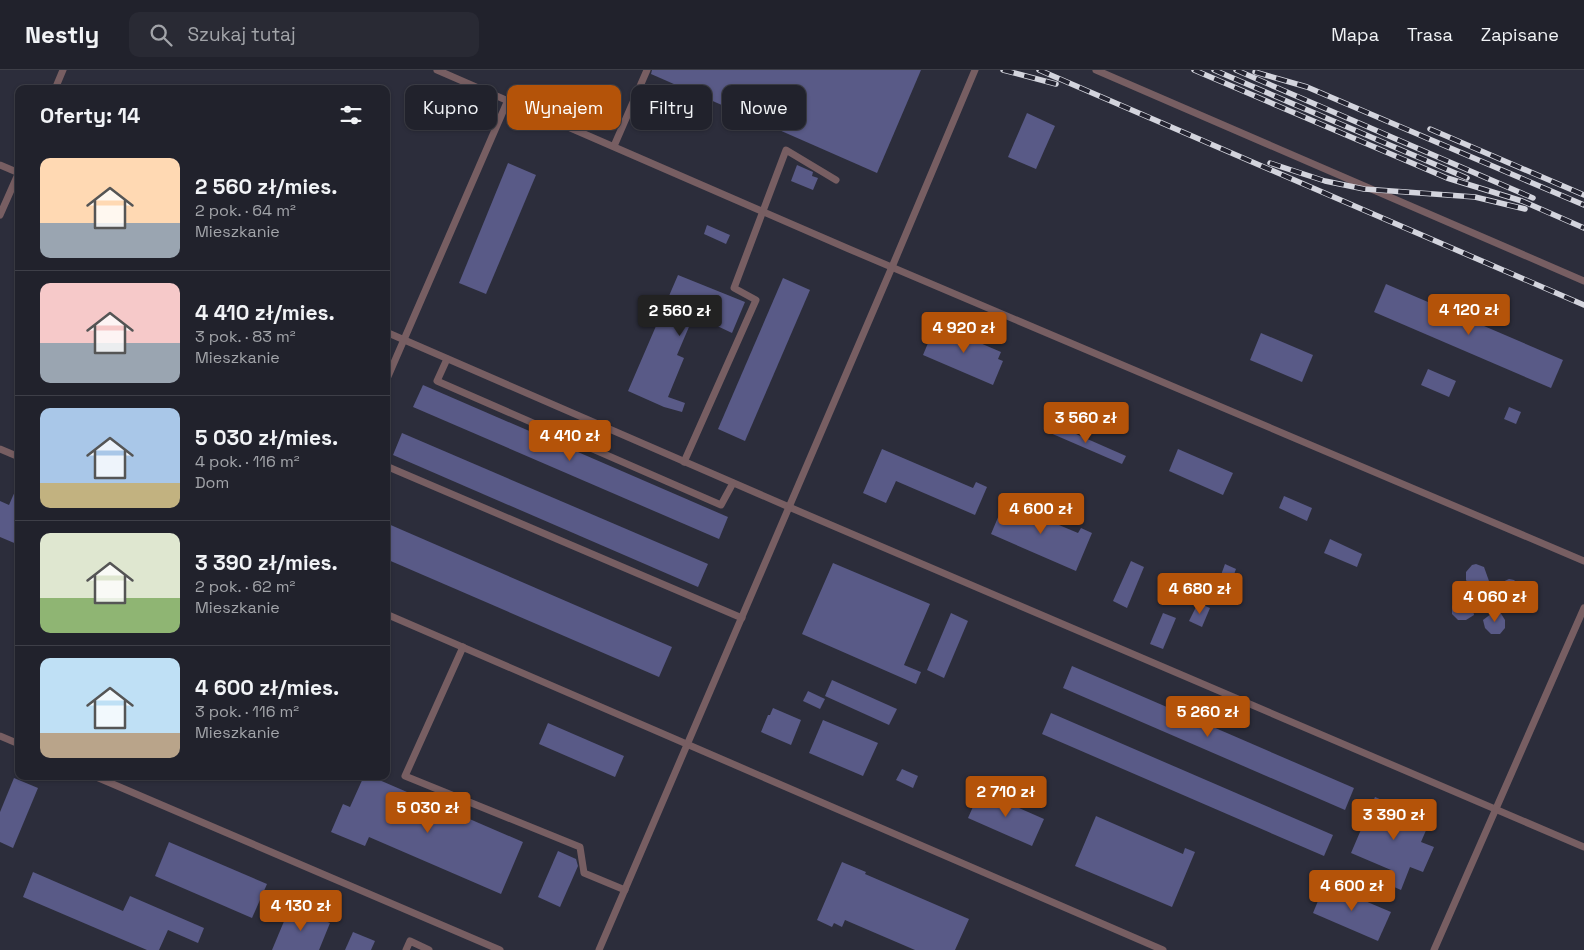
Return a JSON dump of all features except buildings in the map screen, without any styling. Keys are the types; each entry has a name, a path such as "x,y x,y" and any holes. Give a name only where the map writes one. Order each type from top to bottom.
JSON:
{"lane":[{"path":"56,85 63,70"},
{"path":"437,70 507,100"},
{"path":"614,146 647,70"},
{"path":"600,950 975,70"},
{"path":"1096,70 1584,281"},
{"path":"390,365 404,340 507,102"},
{"path":"577,130 892,267 1584,561"},
{"path":"684,462 756,300 734,288 786,150 836,180"},
{"path":"0,165 15,171"},
{"path":"0,215 15,182"},
{"path":"390,334 684,462 1584,846"},
{"path":"447,359 437,381 721,505 733,483"},
{"path":"0,449 15,455"},
{"path":"390,468 742,618"},
{"path":"1434,950 1584,608"},
{"path":"390,616 1164,950"},
{"path":"463,647 405,776 580,847 584,873 625,890"},
{"path":"0,736 15,742"},
{"path":"108,780 500,950"},
{"path":"406,950 410,941 429,950"}],"railway":[{"path":"1003,70 1056,84"},
{"path":"1039,70 1584,305"},
{"path":"1194,70 1447,178 1522,201 1584,228"},
{"path":"1214,70 1467,178"},
{"path":"1236,70 1533,198"},
{"path":"1255,72 1307,87 1584,205"},
{"path":"1430,129 1584,195"},
{"path":"1270,163 1325,181 1364,189 1475,197 1525,209"}]}
